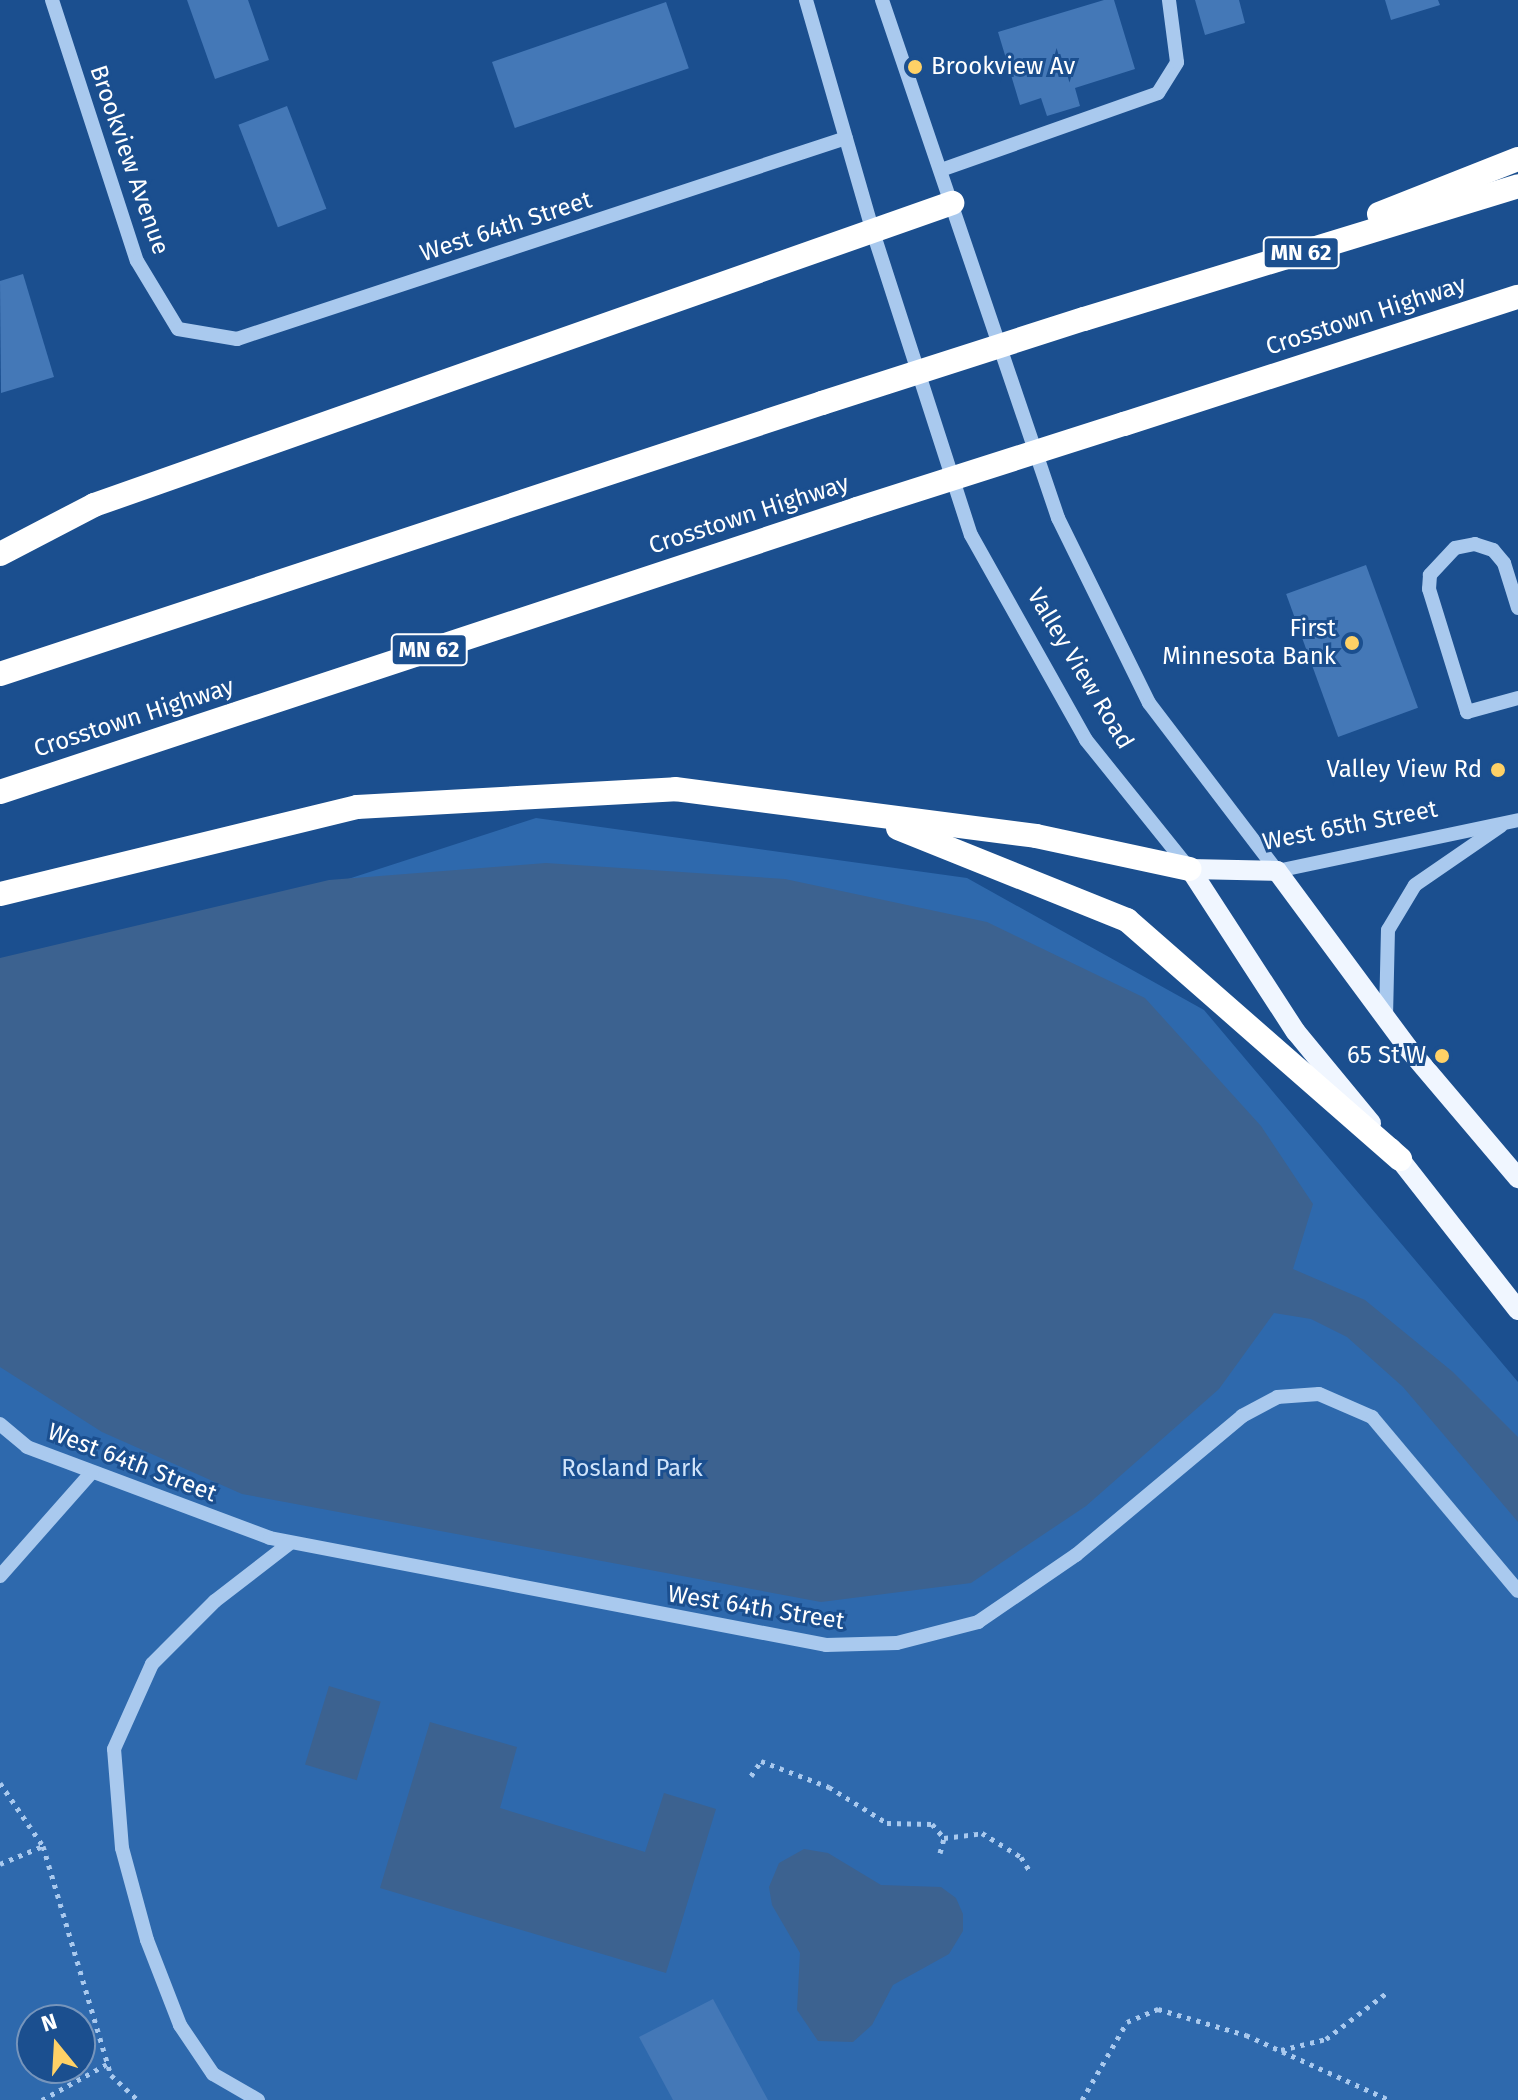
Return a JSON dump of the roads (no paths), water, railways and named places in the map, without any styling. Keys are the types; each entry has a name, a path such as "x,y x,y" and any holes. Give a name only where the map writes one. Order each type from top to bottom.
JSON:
{"highway":[{"path":"1209,281 1518,159"},
{"name":"MN 62","path":"0,674 822,403 1518,186"},
{"path":"0,554 94,505 365,406 952,203"},
{"name":"Crosstown Highway","path":"0,792 857,509 1518,297"},
{"path":"0,894 357,807 675,789 1036,836 1190,869"},
{"path":"858,813 1127,920 1400,1159"}],"main road":[{"name":"West 65th Street","path":"1190,869 1277,871"},
{"name":"Valley View Road","path":"1190,869 1296,1032 1518,1310"},
{"name":"Valley View Road","path":"1277,871 1386,1017 1518,1178"}],"street":[{"name":"Brookview Avenue","path":"52,0 137,261 178,329"},
{"name":"Valley View Road","path":"806,0 873,232 971,535 1086,740 1190,869"},
{"name":"Valley View Road","path":"882,0 1058,518 1149,703 1277,871"},
{"path":"941,170 1158,93 1177,62 1169,0"},
{"name":"West 64th Street","path":"178,329 237,339 846,138"},
{"path":"1518,608 1504,563 1493,550 1475,544 1455,548 1430,575 1429,589 1467,712 1518,698"},
{"path":"1386,1017 1388,930 1415,885 1512,821"},
{"name":"West 65th Street","path":"1277,871 1512,821"},
{"name":"West 64th Street","path":"0,1424 27,1447 290,1543 826,1645 897,1643 978,1622 1076,1555 1242,1416 1277,1397 1319,1394 1372,1417 1518,1591"},
{"path":"0,1576 92,1472"},
{"path":"258,2100 213,2074 180,2025 147,1940 122,1848 114,1749 152,1664 215,1601 290,1543"}],"place":[{"name":"Brookview Av","path":"915,67"},
{"name":"First Minnesota Bank","path":"1352,643"},
{"name":"Valley View Rd","path":"1498,770"},
{"name":"65 St W","path":"1442,1056"}],"park label":[{"name":"Rosland Park","path":"632,1469"}]}
